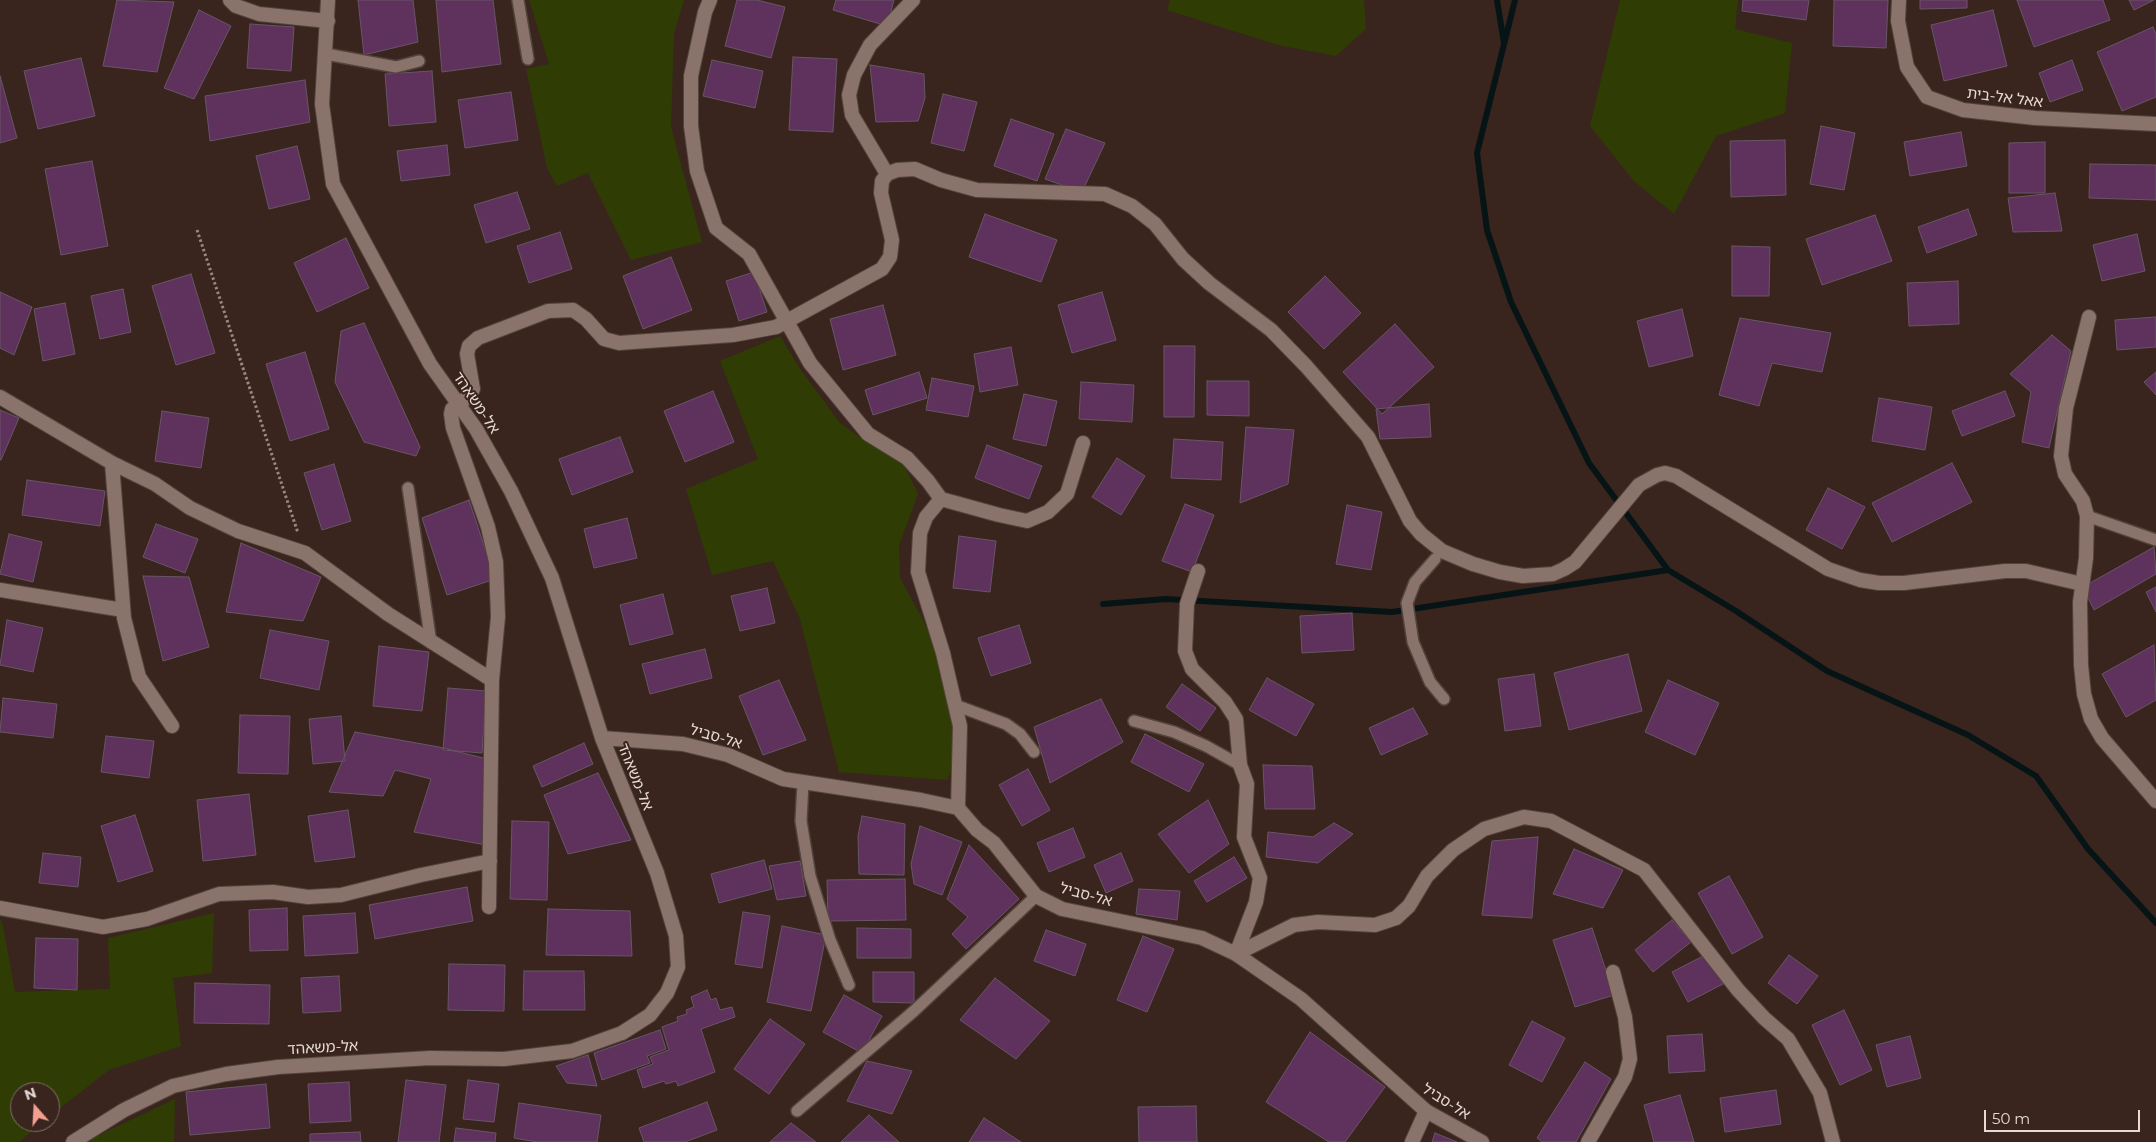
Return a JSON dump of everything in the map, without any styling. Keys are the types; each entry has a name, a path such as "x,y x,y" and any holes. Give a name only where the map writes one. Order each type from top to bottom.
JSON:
{"street":[{"path":"230,0 236,6 259,14 328,21"},
{"name":"אל-משאהד","path":"73,1142 124,1110 173,1086 278,1066 430,1058 504,1059 572,1051 622,1033 650,1015 667,992 678,966 676,936 657,873 602,738 552,578 510,491 476,429 430,364 333,184 322,104 328,0"},
{"path":"710,0 705,12 691,76 692,126 697,171 716,228 749,254 810,363 868,434 907,458 928,481 941,500 999,515 1028,520 1048,512 1067,494 1083,443"},
{"path":"887,174 852,115 849,95 854,75 870,44 913,0"},
{"name":"אאל אל-בית","path":"1899,0 1898,22 1907,67 1927,97 1963,110 2035,118 2156,124"},
{"path":"489,907 492,680 498,617 496,562 488,527 453,428 451,414 469,396 473,389 467,354 469,346 478,338 548,311 572,310 586,319 604,339 619,343 733,335 788,323 882,269 890,257 892,240 880,193 882,181 887,174 897,170 915,170 941,180 977,190 1105,194 1132,206 1155,224 1183,259 1209,283 1271,330 1306,366 1368,437 1410,521 1421,534 1442,551 1473,564 1523,576 1539,576 1559,572 1575,562 1639,486 1657,475 1665,473 1676,476 1828,569 1860,580 1879,583 1904,583 2005,571 2026,571 2082,584"},
{"path":"2090,317 2066,408 2061,456 2065,474 2083,501 2086,516 2080,602 2080,665 2084,694 2091,719 2102,738 2156,801"},
{"path":"0,397 112,463 154,484 190,508 238,531 305,553 380,609 492,680"},
{"path":"112,463 123,610 139,676 172,726"},
{"path":"941,500 926,517 920,533 918,572 943,653 960,726 958,808"},
{"path":"1198,571 1187,604 1185,651 1198,677 1233,711 1236,719 1240,765 1247,784 1244,837 1260,878 1256,902 1236,954"},
{"path":"0,590 123,610"},
{"name":"אל-סביל","path":"602,738 683,744 728,755 783,779 921,800 958,808 977,830 994,843 1036,896 1062,909 1202,938 1236,954 1302,999 1426,1111 1482,1142"},
{"path":"1236,954 1294,925 1318,922 1375,925 1396,918 1408,906 1427,876 1453,850 1484,829 1524,817 1551,821 1644,870 1738,990 1764,1018 1788,1039 1820,1093 1833,1142"},
{"path":"0,908 103,927 147,919 219,894 272,892 308,897 341,896 421,875 490,861"},
{"path":"1588,1142 1625,1076 1630,1059 1625,1017 1613,972"},
{"path":"1412,1142 1426,1111"}],"lane":[{"path":"518,0 528,58"},
{"path":"326,54 396,66 419,61"},
{"path":"408,488 431,643"},
{"path":"2086,516 2156,540"},
{"path":"1435,559 1415,582 1407,603 1413,642 1430,682 1444,698"},
{"path":"955,705 1006,724 1020,734 1034,752"},
{"path":"1134,721 1174,732 1206,746 1240,765"},
{"path":"803,783 801,820 810,876 830,940 849,985"},
{"path":"797,1111 914,1011 1036,896"}],"path":[{"path":"197,230 305,553"}],"green space":[{"path":"529,0 684,0 674,33 671,127 702,242 631,260 588,173 557,186 547,168 526,69 549,64"},
{"path":"1170,0 1364,0 1366,29 1336,56 1278,45 1167,10"},
{"path":"1620,0 1738,0 1735,29 1792,43 1785,113 1716,136 1674,214 1634,181 1590,126"},
{"path":"780,336 800,369 840,423 865,441 902,461 918,494 899,545 900,578 924,622 952,689 966,738 947,780 839,772 800,619 773,561 712,575 686,489 758,459 720,361"},
{"path":"214,913 212,973 173,978 181,1046 109,1070 60,1108 60,1082 10,1082 10,1132 31,1132 19,1142 0,1142 0,920 2,921 15,992 110,989 108,938"},
{"path":"175,1099 174,1142 89,1142 95,1137"}],"building":[{"path":"117,0 174,2 157,72 103,66"},
{"path":"358,0 413,0 418,42 364,55"},
{"path":"436,0 493,0 501,64 442,72"},
{"path":"737,0 757,0 785,7 771,58 725,46"},
{"path":"836,0 894,0 887,26 833,10"},
{"path":"1743,0 1809,0 1806,20 1742,11"},
{"path":"1834,0 1888,0 1886,48 1833,46"},
{"path":"1920,0 1967,0 1967,8 1920,9"},
{"path":"2017,0 2103,0 2110,20 2034,47"},
{"path":"2129,0 2154,0 2134,10"},
{"path":"199,10 231,26 194,99 164,88"},
{"path":"1993,10 2007,66 1944,81 1931,25"},
{"path":"250,24 294,27 291,71 247,68"},
{"path":"2153,27 2156,34 2156,97 2122,111 2097,52"},
{"path":"793,57 837,59 833,132 789,130"},
{"path":"81,58 95,116 38,129 24,71"},
{"path":"712,60 763,71 755,108 703,96"},
{"path":"2072,60 2083,90 2050,102 2039,73"},
{"path":"870,65 924,74 925,98 918,121 876,122"},
{"path":"432,71 436,122 389,126 385,74"},
{"path":"0,76 17,138 0,143"},
{"path":"305,80 310,122 210,141 205,96"},
{"path":"511,92 518,140 465,148 458,100"},
{"path":"943,94 977,102 964,151 931,143"},
{"path":"1011,119 1054,134 1037,181 994,166"},
{"path":"1821,126 1855,133 1844,190 1810,184"},
{"path":"1066,129 1105,143 1082,192 1045,179"},
{"path":"1961,132 1967,166 1910,176 1904,142"},
{"path":"1785,140 1786,195 1731,197 1730,141"},
{"path":"2045,142 2045,193 2009,193 2009,143"},
{"path":"447,145 450,175 401,181 397,151"},
{"path":"297,146 310,199 269,209 256,156"},
{"path":"92,161 108,246 61,255 45,169"},
{"path":"2090,164 2156,165 2156,200 2089,198"},
{"path":"517,192 530,229 486,243 474,205"},
{"path":"2055,193 2062,231 2013,232 2008,198"},
{"path":"1968,209 1977,235 1927,253 1918,227"},
{"path":"985,214 1057,240 1041,282 969,257"},
{"path":"1875,215 1892,261 1822,285 1806,239"},
{"path":"560,232 572,269 529,283 517,246"},
{"path":"2137,234 2145,271 2102,281 2093,245"},
{"path":"346,238 369,288 317,312 294,263"},
{"path":"1732,246 1770,247 1769,296 1732,296"},
{"path":"671,257 692,310 643,329 623,276"},
{"path":"754,272 767,312 739,321 726,281"},
{"path":"191,274 215,353 176,365 152,286"},
{"path":"1325,276 1361,313 1324,349 1288,312"},
{"path":"1958,281 1959,324 1909,326 1907,283"},
{"path":"123,289 131,332 100,339 91,296"},
{"path":"0,292 32,307 14,355 0,348"},
{"path":"1102,292 1116,340 1072,353 1058,305"},
{"path":"65,303 75,354 43,361 34,309"},
{"path":"883,305 896,355 843,370 830,319"},
{"path":"1682,309 1693,356 1649,367 1637,321"},
{"path":"2156,317 2156,347 2117,350 2115,320"},
{"path":"1740,318 1831,333 1822,372 1772,363 1759,406 1719,395"},
{"path":"364,323 420,447 416,456 364,442 335,382 341,331"},
{"path":"1395,324 1434,367 1382,414 1343,372"},
{"path":"2052,335 2071,351 2049,448 2022,442 2031,392 2010,374"},
{"path":"1164,346 1195,346 1194,417 1164,417"},
{"path":"1011,347 1018,385 980,392 974,354"},
{"path":"305,352 329,429 290,441 266,364"},
{"path":"919,372 927,398 873,415 865,390"},
{"path":"2156,372 2156,395 2144,382"},
{"path":"932,378 974,386 968,417 926,410"},
{"path":"1207,381 1249,381 1249,416 1207,415"},
{"path":"1081,382 1134,385 1132,422 1079,419"},
{"path":"713,391 734,442 685,462 664,411"},
{"path":"2005,391 2015,416 1962,436 1952,411"},
{"path":"1024,394 1057,401 1046,446 1013,439"},
{"path":"1879,398 1932,407 1925,450 1872,441"},
{"path":"1429,404 1431,437 1380,439 1376,409"},
{"path":"0,410 19,418 1,460 0,460"},
{"path":"162,411 209,418 201,468 155,461"},
{"path":"1246,427 1294,430 1288,484 1240,503"},
{"path":"620,437 633,472 572,495 559,459"},
{"path":"1174,439 1223,442 1221,480 1171,478"},
{"path":"987,445 1042,466 1029,499 975,478"},
{"path":"1117,458 1145,476 1121,515 1092,497"},
{"path":"1952,463 1972,502 1892,542 1872,503"},
{"path":"334,464 351,521 322,530 304,473"},
{"path":"27,480 105,491 100,526 22,515"},
{"path":"1828,488 1865,507 1842,549 1806,530"},
{"path":"469,500 495,579 447,595 422,518"},
{"path":"1185,504 1214,515 1192,572 1162,561"},
{"path":"1347,505 1382,512 1371,570 1336,564"},
{"path":"627,518 637,558 594,568 584,529"},
{"path":"156,524 198,539 185,573 143,557"},
{"path":"9,534 42,542 33,582 0,574"},
{"path":"959,536 996,541 990,592 953,588"},
{"path":"241,543 321,577 303,621 226,612"},
{"path":"2154,547 2156,574 2094,610 2083,587"},
{"path":"143,576 189,577 209,647 163,661"},
{"path":"2156,587 2156,612 2146,592"},
{"path":"767,588 775,623 740,631 731,596"},
{"path":"663,594 673,634 630,645 620,605"},
{"path":"1352,613 1354,650 1302,653 1300,616"},
{"path":"7,620 43,628 33,672 0,665"},
{"path":"1019,625 1031,663 991,676 978,638"},
{"path":"270,630 329,641 319,690 260,678"},
{"path":"2154,645 2156,700 2126,717 2102,674"},
{"path":"379,646 429,652 422,711 373,706"},
{"path":"705,649 712,678 650,694 642,664"},
{"path":"1628,654 1642,711 1569,730 1554,673"},
{"path":"1534,674 1541,726 1505,731 1498,679"},
{"path":"1267,678 1314,704 1296,736 1249,710"},
{"path":"779,680 806,740 763,755 739,696"},
{"path":"1668,680 1719,703 1695,755 1645,732"},
{"path":"1182,684 1216,708 1200,731 1166,707"},
{"path":"448,688 486,691 482,753 443,750"},
{"path":"3,698 57,704 53,738 0,732"},
{"path":"1101,699 1123,742 1050,783 1034,727"},
{"path":"1413,708 1428,734 1381,755 1369,728"},
{"path":"240,715 290,716 288,774 238,773"},
{"path":"341,716 345,761 313,764 309,719"},
{"path":"355,732 439,747 491,760 486,845 414,832 431,779 395,770 383,796 329,792"},
{"path":"1145,734 1204,764 1189,792 1131,762"},
{"path":"106,736 154,741 149,778 101,772"},
{"path":"584,743 593,764 542,787 533,766"},
{"path":"1263,765 1312,766 1315,809 1265,809"},
{"path":"1028,769 1050,810 1022,826 999,785"},
{"path":"598,773 631,840 568,854 544,795"},
{"path":"249,794 256,855 203,861 197,800"},
{"path":"1208,800 1229,844 1189,873 1158,834"},
{"path":"348,810 355,857 315,862 308,816"},
{"path":"135,815 153,871 118,882 101,826"},
{"path":"862,816 905,824 904,875 859,874 858,836"},
{"path":"512,821 549,822 547,900 510,899"},
{"path":"1334,823 1353,834 1318,863 1266,857 1268,832 1313,837"},
{"path":"920,826 962,842 942,895 914,884 911,864"},
{"path":"1073,828 1085,857 1049,872 1037,843"},
{"path":"1538,837 1532,918 1482,915 1492,841"},
{"path":"969,845 1019,899 966,949 952,934 968,917 947,899"},
{"path":"1574,849 1623,870 1603,908 1553,894"},
{"path":"43,853 81,857 78,887 39,883"},
{"path":"1121,853 1133,881 1106,893 1094,865"},
{"path":"1234,857 1247,878 1207,902 1194,881"},
{"path":"764,860 772,889 719,903 711,874"},
{"path":"800,861 806,896 777,900 769,866"},
{"path":"1729,876 1763,937 1732,954 1698,893"},
{"path":"905,879 906,920 828,921 827,880"},
{"path":"467,887 473,921 375,939 369,905"},
{"path":"1139,889 1180,891 1177,920 1136,914"},
{"path":"287,908 288,950 250,951 249,910"},
{"path":"548,909 630,911 632,956 546,955"},
{"path":"743,912 770,916 762,968 735,964"},
{"path":"355,913 358,953 305,956 303,916"},
{"path":"1672,920 1691,942 1653,972 1635,950"},
{"path":"782,926 826,935 811,1011 767,1002"},
{"path":"857,928 911,929 911,958 857,958"},
{"path":"1592,928 1614,995 1575,1007 1553,940"},
{"path":"1046,930 1086,944 1075,976 1034,961"},
{"path":"1143,936 1174,949 1147,1012 1117,1000"},
{"path":"36,938 78,939 77,990 34,988"},
{"path":"1707,954 1723,984 1688,1002 1672,972"},
{"path":"1789,955 1818,976 1797,1004 1768,983"},
{"path":"449,964 505,965 504,1011 448,1010"},
{"path":"524,971 584,971 585,1010 523,1010"},
{"path":"873,972 914,972 914,1003 873,1002"},
{"path":"339,976 341,1011 303,1013 301,978"},
{"path":"995,978 1050,1021 1016,1059 960,1020"},
{"path":"195,983 270,985 269,1024 194,1023"},
{"path":"707,990 711,1000 716,998 720,1010 732,1007 735,1017 701,1029 715,1072 678,1086 676,1081 666,1084 664,1081 643,1088 637,1070 653,1064 650,1057 669,1050 662,1027 678,1021 677,1017 687,1014 686,1010 694,1007 691,997"},
{"path":"844,995 882,1016 862,1053 823,1032"},
{"path":"1844,1010 1872,1070 1840,1085 1812,1025"},
{"path":"770,1019 805,1044 769,1094 734,1069"},
{"path":"1532,1021 1565,1038 1542,1082 1509,1065"},
{"path":"660,1030 666,1049 647,1056 650,1063 602,1080 594,1053"},
{"path":"1310,1032 1385,1087 1345,1142 1329,1142 1266,1102"},
{"path":"1702,1034 1705,1071 1669,1073 1667,1036"},
{"path":"1910,1036 1921,1078 1887,1087 1876,1045"},
{"path":"588,1055 597,1086 567,1083 556,1066"},
{"path":"867,1061 912,1071 892,1114 847,1101"},
{"path":"1585,1062 1611,1079 1576,1142 1542,1142 1537,1138"},
{"path":"406,1080 446,1085 439,1142 398,1142"},
{"path":"468,1080 499,1084 494,1122 463,1119"},
{"path":"349,1082 351,1121 310,1123 308,1084"},
{"path":"266,1084 270,1128 190,1135 186,1092"},
{"path":"1776,1090 1781,1124 1725,1132 1720,1098"},
{"path":"1680,1095 1694,1142 1654,1142 1644,1105"},
{"path":"707,1102 717,1130 685,1142 644,1142 639,1128"},
{"path":"519,1103 601,1115 597,1142 537,1142 514,1138"},
{"path":"1196,1106 1197,1142 1139,1142 1138,1107"},
{"path":"869,1115 899,1142 841,1142"},
{"path":"984,1118 1021,1142 969,1142"},
{"path":"791,1123 816,1142 770,1142"},
{"path":"456,1128 496,1133 495,1142 454,1142"},
{"path":"360,1132 361,1142 310,1142 310,1134"},
{"path":"1435,1133 1457,1142 1432,1142"}],"waterway":[{"path":"1497,0 1504,43"},
{"path":"1515,0 1477,153 1487,230 1511,302 1589,463 1668,570 1736,611 1827,671 1968,735 2036,776 2088,849 2156,923"},
{"path":"1103,604 1166,599 1392,612 1668,570"}]}
